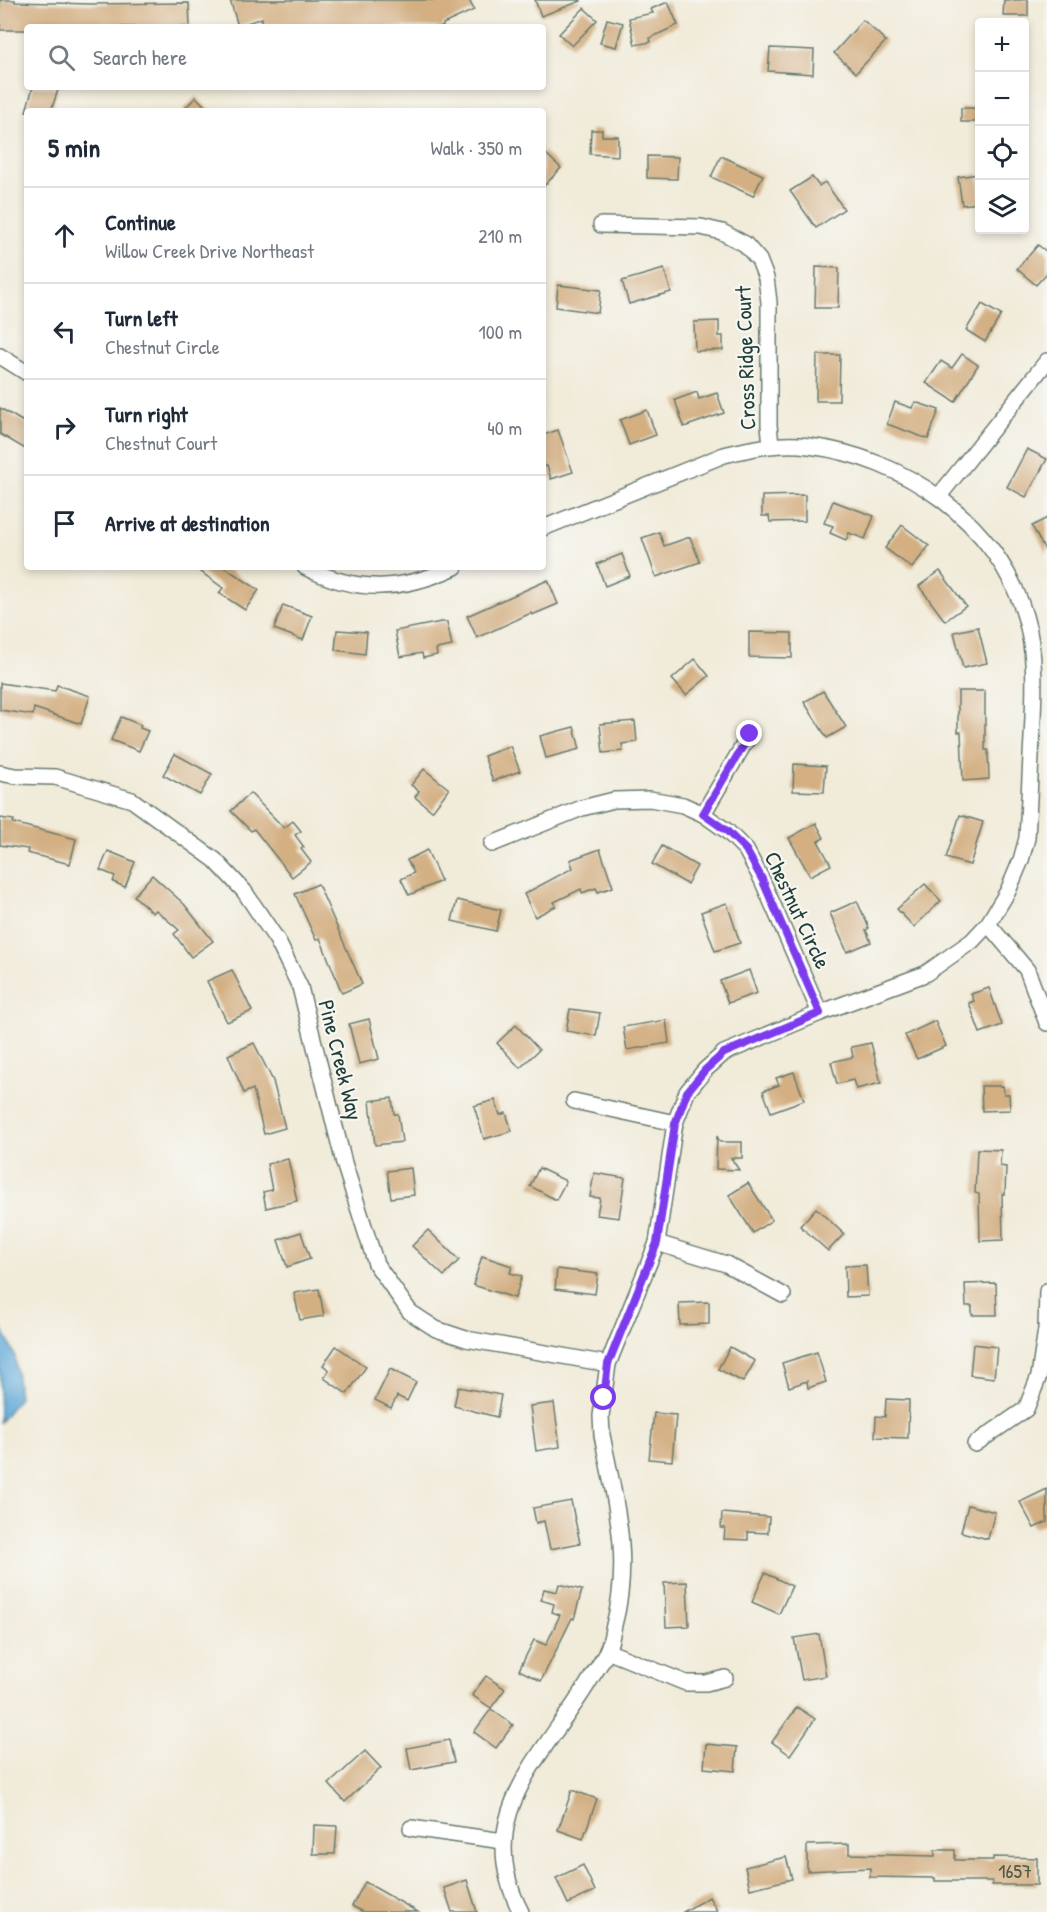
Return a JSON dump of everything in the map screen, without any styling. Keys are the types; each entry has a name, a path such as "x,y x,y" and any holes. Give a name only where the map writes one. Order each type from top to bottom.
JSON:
{"street":[{"name":"Cross Ridge Court","path":"601,225 701,227 723,232 745,244 759,260 766,278 769,302 771,445"},
{"path":"0,356 24,371"},
{"path":"939,496 1047,361"},
{"path":"521,1912 507,1872 503,1841 507,1818 519,1786 583,1693 607,1651 617,1616 623,1567 620,1525 602,1435 601,1416 608,1364 657,1243 675,1124 687,1092 705,1070 724,1053 820,1013 925,974 972,941 988,924 1008,891 1027,838 1034,701 1033,659 1026,617 1000,560 975,529 939,496 883,465 844,452 807,446 771,445 724,455 546,527"},
{"path":"312,570 343,583 371,587 401,585 431,578 448,570"},
{"path":"703,814 750,734"},
{"name":"Pine Creek Way","path":"0,773 15,776 56,777 132,800 215,860 244,891 277,940 300,987 344,1163 376,1264 410,1312 436,1329 466,1339 608,1364"},
{"name":"Chestnut Circle","path":"492,843 582,808 614,800 650,799 683,805 703,814 727,831 746,850 771,899 820,1013"},
{"path":"988,924 1027,970 1047,1023"},
{"path":"574,1101 675,1124"},
{"path":"657,1243 726,1264 783,1295"},
{"path":"982,1440 1026,1409 1039,1376 1046,1329 1047,1291"},
{"path":"607,1651 686,1683 706,1683 725,1678"},
{"path":"411,1828 503,1841"}],"water":[{"path":"0,1323 15,1356 19,1398 0,1422"}],"building":[{"path":"0,0 91,4 189,3 190,24 24,24 24,30 0,30"},
{"path":"230,0 469,0 474,10 443,24 262,24 262,18 237,24"},
{"path":"535,0 580,0 581,1 541,16"},
{"path":"1004,0 1028,0 1028,16 1003,16"},
{"path":"668,2 678,25 650,38 651,42 635,45 629,18 653,13 651,9"},
{"path":"584,8 597,20 572,46 559,34"},
{"path":"607,19 623,23 616,47 600,43"},
{"path":"863,20 886,41 856,73 834,53"},
{"path":"770,48 814,50 813,74 768,71"},
{"path":"32,90 58,90 52,108 27,108"},
{"path":"196,97 207,108 185,108"},
{"path":"961,108 975,108 975,122 961,122"},
{"path":"591,130 602,130 602,136 618,136 618,156 590,154"},
{"path":"546,154 561,168 546,184"},
{"path":"647,156 678,157 677,179 647,178"},
{"path":"721,156 763,175 753,196 711,177"},
{"path":"975,174 975,204 962,205 958,177"},
{"path":"812,177 819,186 825,182 844,209 816,228 790,191"},
{"path":"1038,245 1047,252 1047,273 1036,285 1017,269"},
{"path":"816,267 839,268 838,308 815,308"},
{"path":"664,269 671,292 629,304 622,281"},
{"path":"558,285 601,290 598,313 556,307"},
{"path":"982,304 1001,315 985,342 966,330"},
{"path":"719,321 719,336 723,336 723,350 695,351 694,322"},
{"path":"962,354 978,365 955,402 926,383 941,361 952,368"},
{"path":"817,355 840,355 839,401 816,401"},
{"path":"697,392 699,399 717,393 724,413 684,427 675,400"},
{"path":"895,402 912,408 915,402 939,410 928,439 887,424"},
{"path":"0,408 24,422 24,448 0,434"},
{"path":"647,410 656,435 629,445 620,420"},
{"path":"558,430 573,472 551,479 546,466 546,434"},
{"path":"1027,449 1047,459 1026,497 1007,487"},
{"path":"805,495 805,521 770,522 769,516 762,516 762,496"},
{"path":"833,501 874,516 865,539 849,533 846,540 830,533 833,526 824,523"},
{"path":"1047,518 1047,554 1032,526"},
{"path":"902,525 929,546 912,568 885,548"},
{"path":"659,532 664,546 690,537 700,562 656,577 642,538"},
{"path":"622,554 630,576 605,586 597,564"},
{"path":"198,570 229,570 259,590 245,610 219,593 223,588"},
{"path":"940,571 966,606 945,621 919,586"},
{"path":"548,580 558,604 532,615 531,613 477,638 467,616"},
{"path":"283,605 312,616 303,640 274,629"},
{"path":"447,622 452,646 436,649 437,655 423,658 422,653 400,657 395,631"},
{"path":"978,627 987,663 963,668 954,632"},
{"path":"337,630 367,632 365,654 335,650"},
{"path":"749,632 792,633 792,658 749,657"},
{"path":"695,659 709,676 686,695 672,679"},
{"path":"0,683 55,691 57,685 90,696 81,724 34,708 33,715 0,710"},
{"path":"823,691 846,727 827,738 804,702"},
{"path":"958,691 985,691 985,750 988,750 989,779 963,781 961,732 958,732"},
{"path":"121,717 141,725 140,728 148,731 139,751 111,740"},
{"path":"635,721 637,742 622,744 623,751 603,753 600,724"},
{"path":"574,727 580,749 546,758 540,736"},
{"path":"510,746 520,771 493,781 484,756"},
{"path":"175,754 212,774 200,795 163,775"},
{"path":"794,764 826,766 824,792 793,791"},
{"path":"424,769 449,789 432,811 415,797 419,791 411,785"},
{"path":"250,793 284,828 293,821 301,831 295,835 304,847 301,849 311,862 292,877 254,829 251,831 231,811"},
{"path":"960,815 983,822 970,865 946,858"},
{"path":"0,818 14,820 13,823 76,839 70,864 27,853 28,849 0,845"},
{"path":"816,823 824,838 818,841 831,865 810,876 789,838"},
{"path":"662,846 697,866 687,884 652,864"},
{"path":"600,849 613,887 598,892 596,888 582,893 581,889 554,902 556,906 535,917 524,894 573,868 570,860"},
{"path":"427,850 441,881 409,895 401,879 414,873 407,860"},
{"path":"108,851 135,862 125,887 113,882 115,876 100,870"},
{"path":"152,875 184,904 213,941 191,957 174,934 179,930 156,910 153,913 134,896"},
{"path":"318,884 362,984 342,993 320,938 316,940 295,894"},
{"path":"925,884 941,901 914,927 897,909"},
{"path":"457,900 501,910 496,931 452,921"},
{"path":"857,901 869,928 866,930 871,942 847,952 830,913"},
{"path":"727,903 740,943 715,951 701,912"},
{"path":"232,970 252,1011 227,1022 207,981"},
{"path":"749,970 757,993 728,1003 720,981"},
{"path":"989,988 1002,1025 980,1033 969,1003 974,1001 971,994"},
{"path":"570,1009 600,1013 596,1036 566,1031"},
{"path":"369,1019 379,1059 359,1064 349,1024"},
{"path":"666,1020 669,1043 627,1050 623,1027"},
{"path":"935,1021 946,1046 917,1059 905,1035"},
{"path":"516,1025 539,1050 520,1068 497,1043"},
{"path":"254,1043 273,1081 285,1128 264,1134 253,1089 244,1093 228,1055"},
{"path":"871,1043 881,1083 856,1089 853,1080 837,1084 831,1062 853,1057 851,1047"},
{"path":"794,1072 804,1100 771,1112 763,1091 779,1085 776,1078"},
{"path":"981,1086 1003,1086 1004,1094 1009,1094 1010,1110 982,1111"},
{"path":"392,1098 394,1114 398,1114 402,1142 375,1145 370,1101"},
{"path":"495,1100 500,1115 506,1113 512,1131 484,1139 474,1106"},
{"path":"717,1136 720,1142 742,1142 742,1158 731,1158 739,1170 716,1169"},
{"path":"977,1149 1001,1150 1000,1166 1006,1167 1005,1194 1002,1194 1003,1240 980,1241 979,1194 975,1193"},
{"path":"288,1159 297,1201 266,1208 263,1192 272,1190 267,1164"},
{"path":"411,1168 414,1195 391,1198 387,1171"},
{"path":"539,1168 566,1181 556,1200 530,1186"},
{"path":"594,1173 625,1178 619,1218 597,1215 600,1198 590,1197"},
{"path":"748,1183 772,1220 753,1233 729,1195"},
{"path":"816,1208 844,1234 828,1251 800,1226"},
{"path":"428,1230 459,1260 444,1276 412,1246"},
{"path":"301,1232 310,1259 287,1267 278,1240"},
{"path":"482,1256 512,1266 510,1273 522,1276 515,1298 473,1285"},
{"path":"866,1265 868,1296 846,1297 845,1266"},
{"path":"557,1269 598,1274 595,1294 555,1289"},
{"path":"996,1283 997,1315 972,1315 972,1306 966,1306 965,1284"},
{"path":"319,1289 324,1316 300,1320 294,1293"},
{"path":"709,1302 709,1324 680,1325 679,1303"},
{"path":"973,1344 997,1347 994,1378 970,1375"},
{"path":"336,1346 366,1367 347,1394 324,1378 329,1370 323,1365"},
{"path":"730,1347 755,1361 743,1382 718,1369"},
{"path":"817,1352 826,1382 808,1388 807,1381 789,1387 782,1363"},
{"path":"390,1369 416,1382 407,1401 397,1396 391,1408 375,1400"},
{"path":"458,1387 501,1395 497,1417 454,1406"},
{"path":"886,1399 909,1400 908,1438 875,1437 876,1416 885,1417"},
{"path":"554,1403 560,1447 536,1451 530,1406"},
{"path":"654,1413 676,1415 672,1461 649,1459"},
{"path":"1047,1489 1047,1522 1034,1528 1020,1502"},
{"path":"571,1501 580,1543 550,1549 544,1521 536,1523 533,1508"},
{"path":"968,1505 995,1512 988,1539 961,1532"},
{"path":"722,1513 769,1517 768,1533 748,1532 748,1540 724,1539 725,1528 721,1528"},
{"path":"765,1573 792,1586 779,1614 752,1602"},
{"path":"687,1582 689,1626 666,1627 664,1583"},
{"path":"559,1584 582,1590 574,1619 572,1618 541,1681 519,1670 534,1640 546,1645 560,1615 552,1612 554,1604 541,1600 544,1589 557,1592"},
{"path":"819,1634 826,1676 802,1680 794,1638"},
{"path":"486,1676 505,1689 491,1708 472,1695"},
{"path":"797,1707 815,1719 790,1755 772,1742"},
{"path":"491,1709 513,1725 496,1748 474,1732"},
{"path":"449,1740 454,1762 411,1770 407,1748"},
{"path":"706,1744 737,1747 735,1771 704,1768"},
{"path":"365,1751 381,1768 345,1802 329,1784"},
{"path":"572,1790 597,1799 583,1839 558,1830"},
{"path":"314,1825 337,1826 335,1854 313,1854"},
{"path":"849,1844 849,1854 935,1856 935,1850 955,1850 955,1860 993,1860 993,1857 1037,1858 1037,1885 992,1885 992,1881 935,1881 935,1878 870,1877 870,1868 807,1871 807,1845"},
{"path":"786,1857 792,1879 750,1889 745,1867"},
{"path":"583,1865 595,1891 568,1904 556,1878"},
{"path":"467,1880 477,1912 452,1912 444,1888"},
{"path":"365,1882 418,1912 363,1912 352,1906"},
{"path":"709,1897 718,1912 683,1912"}],"route":[{"path":"604,1398 608,1364 657,1243 675,1124 687,1092 705,1070 724,1053 820,1013 780,918 746,850 727,831 703,814 750,734"}]}
